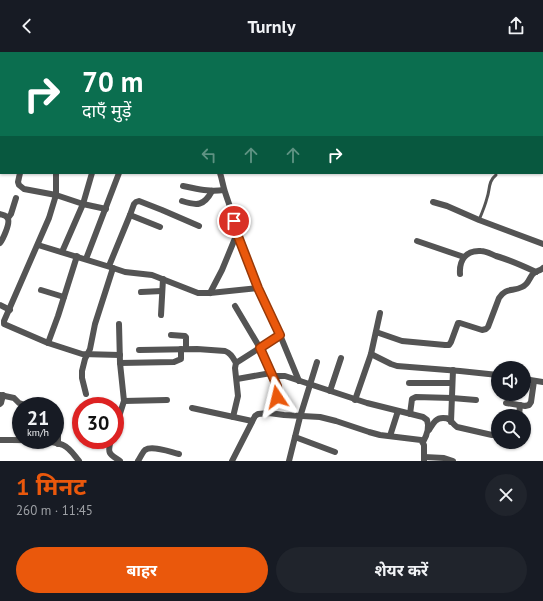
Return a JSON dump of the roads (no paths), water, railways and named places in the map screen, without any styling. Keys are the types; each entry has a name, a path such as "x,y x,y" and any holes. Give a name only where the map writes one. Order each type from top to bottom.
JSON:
{"street":[{"path":"20,174 18,182 21,187 56,195 83,204 106,208"},
{"path":"56,174 56,195 50,218 4,324 48,343 77,353 120,355"},
{"path":"62,252 83,204 92,174"},
{"path":"86,259 119,174"},
{"path":"220,174 236,231 258,288 299,381"},
{"path":"183,186 212,191 224,190"},
{"path":"182,201 194,204 202,203 206,201 212,191"},
{"path":"0,243 5,236 8,218 11,214 16,198"},
{"path":"86,394 81,374 84,360 90,349 95,324 111,267 134,204 139,201 199,226"},
{"path":"433,202 447,206 479,220 543,244"},
{"path":"0,214 8,218"},
{"path":"130,215 160,227"},
{"path":"210,293 236,236 236,231"},
{"path":"416,241 464,257"},
{"path":"38,244 126,272 152,275 198,293 258,288"},
{"path":"460,274 461,260 473,252 482,251 536,272"},
{"path":"48,343 77,256"},
{"path":"376,332 402,341 449,345 458,323 482,330 486,329 502,294 524,287 532,274 543,268"},
{"path":"161,315 163,279"},
{"path":"41,290 64,297"},
{"path":"141,292 162,291"},
{"path":"0,305 10,310"},
{"path":"235,306 260,348 277,386 277,397 269,413"},
{"path":"355,400 371,354 380,312"},
{"path":"119,324 120,363 124,397"},
{"path":"120,363 174,362 181,359 186,337 171,335"},
{"path":"236,363 280,335"},
{"path":"139,350 184,349 228,352 236,363 235,368 238,399 233,417"},
{"path":"371,354 397,366 491,374"},
{"path":"330,391 341,358"},
{"path":"289,461 300,417 317,362"},
{"path":"451,422 453,370"},
{"path":"236,379 272,374 282,376 355,400 426,418 428,423 428,431"},
{"path":"531,380 543,382"},
{"path":"506,403 528,406 531,404 534,381"},
{"path":"409,383 452,383"},
{"path":"0,404 2,395 12,398"},
{"path":"410,414 412,399 416,396 476,400"},
{"path":"124,401 167,400"},
{"path":"520,405 520,409"},
{"path":"192,408 252,421"},
{"path":"390,436 398,411"},
{"path":"232,461 252,421 258,414 269,413 300,417 320,417 369,432 418,439 423,442"},
{"path":"453,461 444,458 424,459 423,442 428,431 437,419 447,418 457,427 491,435"},
{"path":"295,437 335,452"},
{"path":"0,440 12,440"},
{"path":"64,446 79,461"},
{"path":"108,449 111,455 120,461"},
{"path":"138,461 143,452 149,449 159,449 179,454"}],"lane":[{"path":"479,220 488,198 490,184 496,175"}]}
